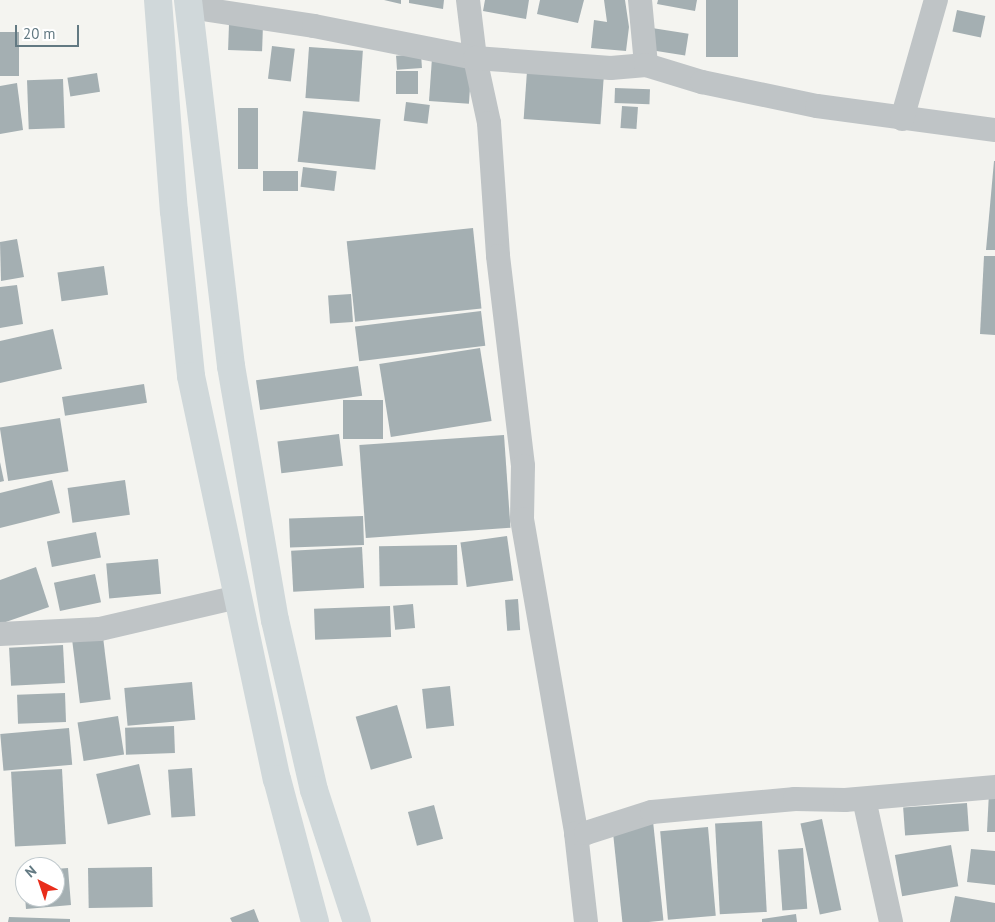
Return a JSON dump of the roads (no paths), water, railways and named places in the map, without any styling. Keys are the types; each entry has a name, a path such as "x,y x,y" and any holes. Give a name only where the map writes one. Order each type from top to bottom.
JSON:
{"main road":[{"path":"158,0 174,211 191,376 277,779 315,922"},
{"path":"189,3 231,366 275,620 314,790 357,922"},
{"path":"191,376 212,375 231,366"}],"street":[{"path":"468,0 475,58 489,123 498,256 523,466 522,519 576,833 586,922"},
{"path":"640,0 646,65"},
{"path":"902,119 936,0"},
{"path":"189,3 475,58 611,68 646,65 702,82 902,119 995,130"},
{"path":"0,634 100,629 238,597"},
{"path":"576,833 586,833 652,812 795,799 864,799 995,787"},
{"path":"864,799 891,922"}]}
